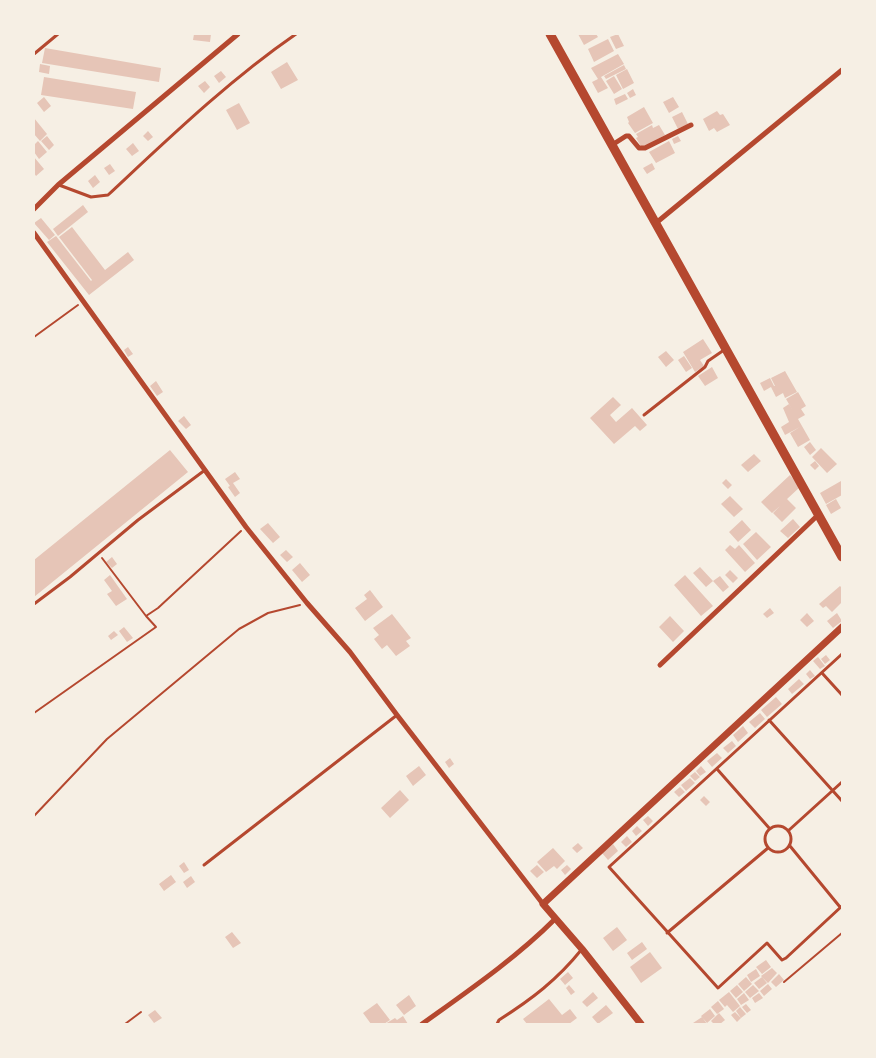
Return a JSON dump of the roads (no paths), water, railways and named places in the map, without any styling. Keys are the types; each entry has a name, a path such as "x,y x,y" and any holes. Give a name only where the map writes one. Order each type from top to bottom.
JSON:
{"main road":[{"path":"550,34 842,557"}],"street":[{"path":"34,209 58,185 238,34"},
{"path":"656,223 842,70"},
{"path":"612,145 629,136 642,149 691,125"},
{"path":"34,233 246,526 307,603 350,652 396,715 542,904 582,949 641,1024"},
{"path":"660,665 818,514"},
{"path":"542,904 842,627"},
{"path":"422,1024 499,968 556,919"}],"lane":[{"path":"34,54 58,34"},
{"path":"58,185 91,197 108,194 190,119 276,47 296,34"},
{"path":"644,416 705,367 708,361 726,349"},
{"path":"34,604 138,520 205,470"},
{"path":"790,846 776,853 768,848 764,838 770,829 778,826 788,830 791,836 790,846 841,906 786,958 782,960 767,943 718,988 609,867 842,654"},
{"path":"822,673 842,695"},
{"path":"204,865 396,715"},
{"path":"769,720 842,801"},
{"path":"716,768 770,829"},
{"path":"788,830 842,782"},
{"path":"667,933 768,848"},
{"path":"497,1024 499,1020 524,1004 556,979 582,949"}]}
